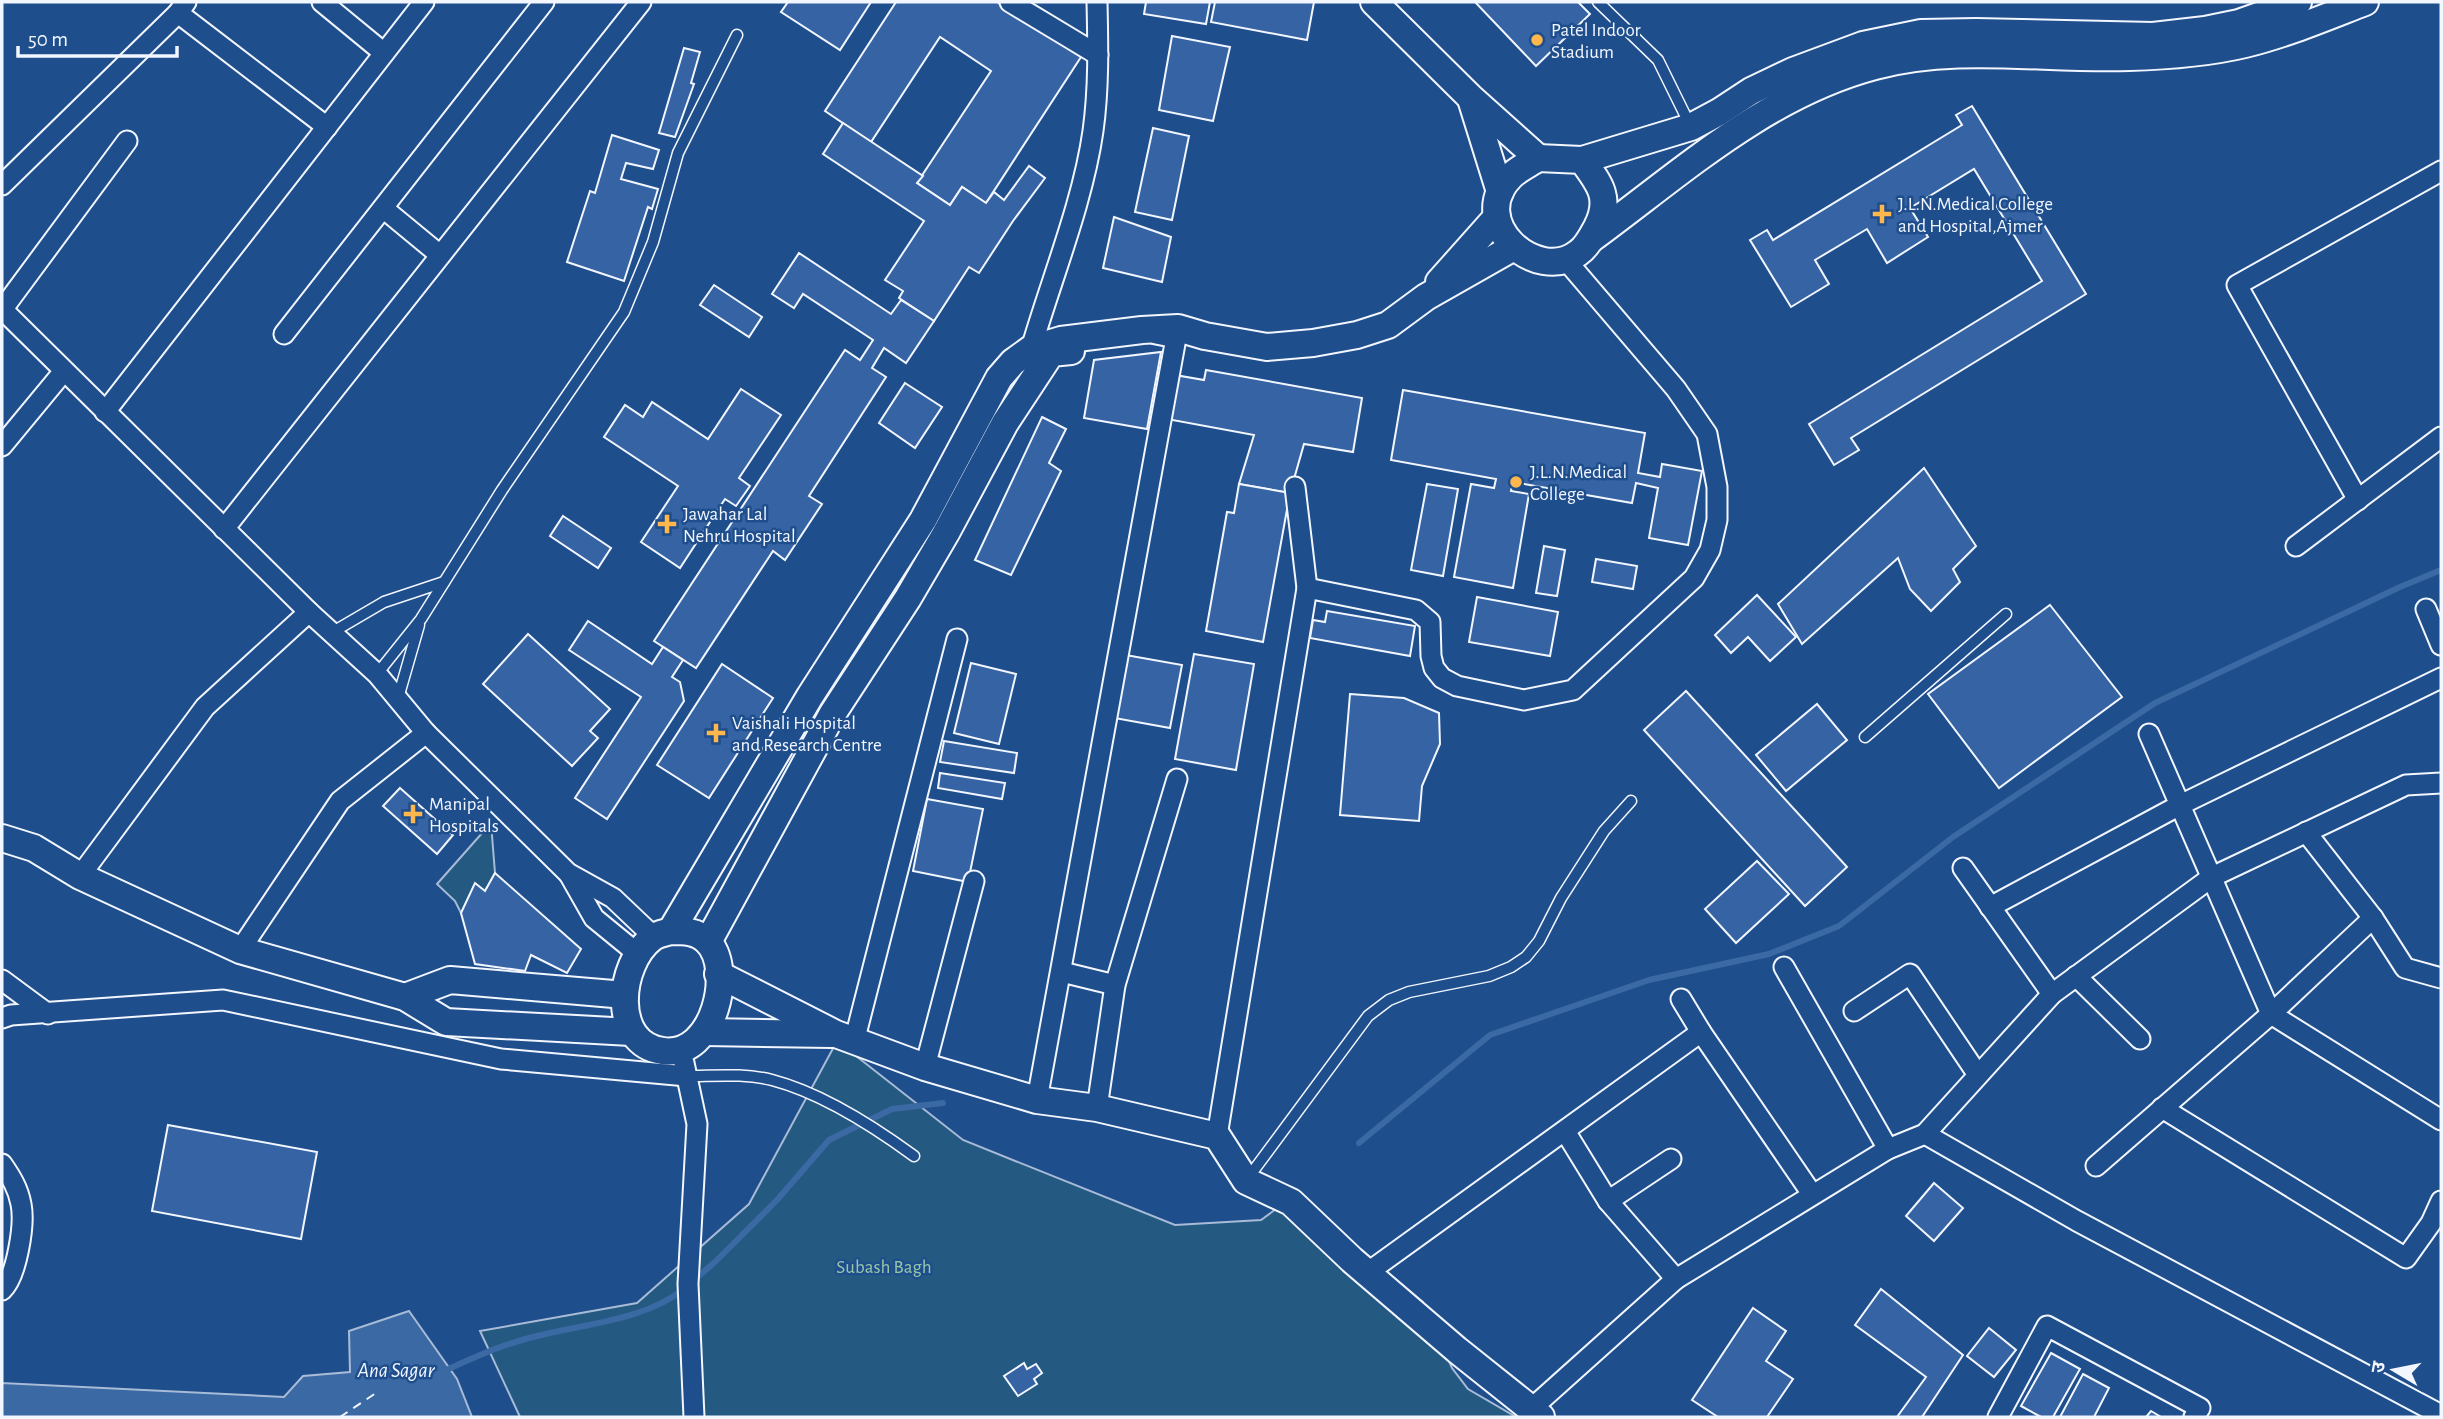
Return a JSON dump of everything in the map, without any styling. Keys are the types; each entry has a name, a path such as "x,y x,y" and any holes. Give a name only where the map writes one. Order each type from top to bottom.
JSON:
{"street":[{"path":"322,2 384,53"},
{"path":"105,412 424,2"},
{"path":"284,334 544,2"},
{"path":"224,528 641,2"},
{"path":"1010,2 1098,55"},
{"path":"1031,349 1075,208 1093,132 1098,55 1097,2"},
{"path":"1374,2 1471,98 1538,158"},
{"path":"1426,297 1498,205 1511,175 1538,158 1581,160 1691,127 1761,86 1863,45 1921,33 2153,36 2239,23 2298,2"},
{"path":"1471,98 1504,236 1514,247 1547,262 1578,254 1591,239 1717,142 1817,87 1873,66 1910,58 1973,55 2071,58 2185,54 2245,44 2365,2"},
{"path":"2,185 182,7 327,127"},
{"path":"127,141 2,309 309,612 377,674 426,733 568,873 594,918 654,940 687,931 700,935 708,942 716,955 718,974 714,1014 705,1032 692,1045 666,1052 653,1049 631,1032 625,1016 625,995 654,940 923,520 999,378 1013,362 1031,349 1061,340 1142,330 1178,328 1205,336 1267,347 1324,341 1388,325 1426,297 1514,247"},
{"path":"1581,160 1597,180 1605,198 1600,221 1591,239"},
{"path":"2358,500 2237,285 2441,171"},
{"path":"383,208 440,255"},
{"path":"1307,588 1416,610 1430,622 1431,656 1434,668 1442,678 1457,686 1524,700 1573,690 1694,578 1710,550 1717,520 1717,487 1707,434 1676,389 1565,259"},
{"path":"1142,330 1176,338"},
{"path":"708,942 832,713 908,598 1005,423 1051,353 1205,336"},
{"path":"1037,1100 1176,338"},
{"path":"2,446 64,371"},
{"path":"2295,546 2441,437"},
{"path":"1295,486 1307,588 1217,1136 1246,1181 1292,1202 1367,1273 1536,1413 1676,1279 1888,1149 1925,1133 2052,993 2212,877 2406,785 2441,783"},
{"path":"923,520 946,533"},
{"path":"2426,609 2441,645"},
{"path":"80,876 205,707 309,612"},
{"path":"845,1038 957,639"},
{"path":"1990,907 2180,805 2441,678"},
{"path":"810,696 832,713"},
{"path":"240,950 340,801 426,733"},
{"path":"2149,734 2271,1014 2441,1120"},
{"path":"1097,1108 1115,985 1177,779"},
{"path":"2306,832 2373,918 2405,968 2441,978"},
{"path":"2,838 34,848 80,876 240,950 405,997 446,1022 631,1032"},
{"path":"1963,868 2052,993"},
{"path":"568,873 613,898 654,940"},
{"path":"925,1067 974,881"},
{"path":"2096,1166 2271,1014 2373,918"},
{"path":"1784,967 1888,1149"},
{"path":"1062,972 1115,985"},
{"path":"718,974 845,1038 925,1067 1037,1100 1097,1108 1217,1136"},
{"path":"1854,1011 1910,974 1978,1075"},
{"path":"2076,976 2140,1039"},
{"path":"2,979 48,1014"},
{"path":"405,997 450,980 625,995"},
{"path":"1681,999 1812,1194"},
{"path":"2,1018 11,1015 223,1000 501,1059 687,1076"},
{"path":"705,1032 845,1038"},
{"path":"1367,1273 1701,1032"},
{"path":"681,1050 697,1124 688,1284 694,1417"},
{"path":"2162,1108 2406,1258 2436,1225 2441,1201"},
{"path":"1565,1131 1608,1201 1676,1279"},
{"path":"1925,1133 2077,1221 2441,1415"},
{"path":"1608,1201 1671,1160"},
{"path":"2,1164 14,1180 22,1206 16,1262 2,1290"},
{"path":"1998,1417 2047,1326 2200,1408 2194,1417"}],"lane":[{"path":"1598,2 1658,60 1691,127"},
{"path":"377,674 421,619 502,490 624,312 653,242 678,153 737,35"},
{"path":"331,633 384,602 444,582"},
{"path":"1865,737 2006,614"},
{"path":"398,699 421,619"},
{"path":"1246,1181 1368,1016 1389,1000 1409,992 1489,976 1526,957 1539,941 1561,898 1604,831 1631,802"},
{"path":"687,1076 735,1076 771,1080 841,1109 885,1134 914,1156"}],"green space":[{"path":"491,823 495,873 485,891 475,884 461,913 455,901 437,884"},
{"name":"Subash Bagh","path":"837,1041 963,1140 1175,1225 1261,1220 1295,1195 1423,1302 1452,1368 1468,1389 1516,1417 520,1417 480,1331 637,1303 749,1204"}],"water":[{"name":"Ana Sagar","path":"409,1311 457,1379 472,1417 2,1417 2,1383 284,1397 303,1376 350,1372 349,1331"}],"building":[{"path":"788,2 871,2 840,50 781,12"},
{"path":"896,2 997,2 1081,57 986,203 962,187 950,205 917,183 991,71 940,37 871,142 825,111"},
{"path":"1146,2 1210,2 1206,24 1144,14"},
{"path":"1215,2 1314,2 1307,40 1211,22"},
{"name":"Patel Indoor Stadium","path":"1475,2 1578,2 1590,14 1536,66"},
{"path":"1172,36 1230,47 1213,121 1159,110"},
{"path":"684,48 700,52 691,83 694,84 675,137 659,133"},
{"path":"1972,106 2086,294 1851,438 1859,450 1834,465 1809,424 2042,281 1974,169 1910,208 1928,237 1887,263 1867,229 1815,260 1829,284 1791,307 1750,240 1767,230 1773,240 1962,125 1956,115"},
{"path":"843,123 923,176 917,183 950,205 962,187 986,203 994,192 1004,200 1029,166 1045,178 979,273 969,267 934,321 899,298 903,291 885,280 924,221 823,154"},
{"path":"1153,128 1189,136 1172,220 1135,212"},
{"path":"612,135 659,150 653,169 626,163 621,179 658,189 652,209 648,207 624,281 567,262 590,191 595,193"},
{"path":"1114,217 1171,237 1162,282 1103,268"},
{"path":"799,253 891,314 901,300 934,321 906,363 884,348 872,368 886,377 809,496 822,504 785,560 773,551 696,668 654,641 845,350 860,360 873,340 803,294 794,308 772,294"},
{"path":"714,285 762,317 749,337 700,305"},
{"path":"1161,352 1147,429 1084,418 1094,360"},
{"path":"1206,370 1362,398 1353,452 1304,444 1290,493 1239,484 1254,435 1167,419 1175,375 1204,380"},
{"path":"905,383 942,407 915,448 879,423"},
{"path":"741,389 781,415 739,478 750,486 736,506 725,499 680,568 641,542 678,486 604,437 625,405 643,417 652,402 708,439"},
{"name":"J.L.N.Medical College","path":"1403,390 1645,433 1638,473 1660,477 1662,464 1702,471 1688,545 1649,538 1658,488 1636,483 1632,503 1513,482 1511,491 1529,494 1513,588 1454,577 1471,484 1494,488 1496,479 1391,460"},
{"path":"1042,417 1066,429 1049,463 1061,471 1011,575 975,560"},
{"path":"1924,468 1976,546 1953,569 1960,582 1931,611 1910,589 1898,558 1802,644 1778,604"},
{"path":"1239,484 1290,493 1263,642 1206,631 1227,512 1234,513"},
{"path":"1427,484 1458,489 1443,576 1411,570"},
{"path":"563,516 611,548 598,568 550,536"},
{"path":"1544,546 1565,550 1557,596 1536,593"},
{"path":"1596,559 1637,566 1633,589 1592,582"},
{"path":"1757,595 1796,637 1770,661 1748,637 1731,653 1715,635"},
{"path":"1477,597 1558,612 1550,656 1469,642"},
{"path":"2050,605 2122,697 1999,788 1928,694"},
{"path":"1327,611 1415,626 1410,656 1310,638 1313,620 1325,622"},
{"path":"588,621 652,664 663,647 683,660 672,677 680,682 684,701 607,819 575,798 641,697 569,650"},
{"path":"528,634 610,709 590,731 598,738 572,766 483,684"},
{"path":"1120,654 1182,665 1170,728 1109,717"},
{"path":"1194,654 1254,664 1236,770 1175,759"},
{"path":"971,663 1016,674 999,744 954,733"},
{"path":"722,664 773,698 709,798 657,765"},
{"path":"1686,691 1847,867 1805,906 1644,730"},
{"path":"1350,694 1404,698 1439,713 1440,744 1422,786 1419,821 1340,815"},
{"path":"1817,704 1847,740 1786,791 1756,755"},
{"path":"944,741 1017,753 1014,773 940,762"},
{"path":"940,773 1005,783 1002,799 938,788"},
{"path":"400,788 453,835 437,854 383,806"},
{"path":"927,799 983,809 968,882 913,871"},
{"path":"1757,861 1789,894 1736,943 1705,909"},
{"path":"495,873 581,949 567,973 531,955 525,971 475,964 461,913 475,883 485,891"},
{"path":"168,1125 317,1152 301,1239 152,1211"},
{"path":"1934,1183 1963,1208 1934,1241 1906,1216"},
{"path":"1881,1289 1963,1355 1922,1417 1897,1417 1926,1377 1855,1325"},
{"path":"1753,1308 1786,1331 1766,1361 1793,1379 1767,1417 1718,1417 1692,1400"},
{"path":"1989,1328 2016,1350 1994,1377 1967,1356"},
{"path":"2051,1353 2080,1369 2053,1417 2041,1417 2021,1406"},
{"path":"1024,1363 1027,1369 1036,1364 1042,1373 1034,1379 1037,1384 1018,1396 1004,1376"},
{"path":"2083,1374 2109,1388 2094,1417 2060,1417"},
{"path":"2151,1411 2161,1417 2146,1417"}],"waterway":[{"path":"1359,1143 1490,1035 1649,980 1769,954 1839,926 1953,837 2155,703 2441,570"},
{"path":"693,1281 777,1200 829,1140 892,1109 943,1103"},
{"path":"442,1372 512,1343 629,1316 668,1300 685,1288"}],"ferry route":[{"path":"340,1417 379,1391"}],"place":[{"name":"Patel Indoor Stadium","path":"1537,40"},
{"name":"J.L.N.Medical College and Hospital,Ajmer","path":"1882,214"},
{"name":"J.L.N.Medical College","path":"1516,482"},
{"name":"Jawahar Lal Nehru Hospital","path":"667,524"},
{"name":"Vaishali Hospital and Research Centre","path":"716,733"},
{"name":"Manipal Hospitals","path":"413,814"}]}
